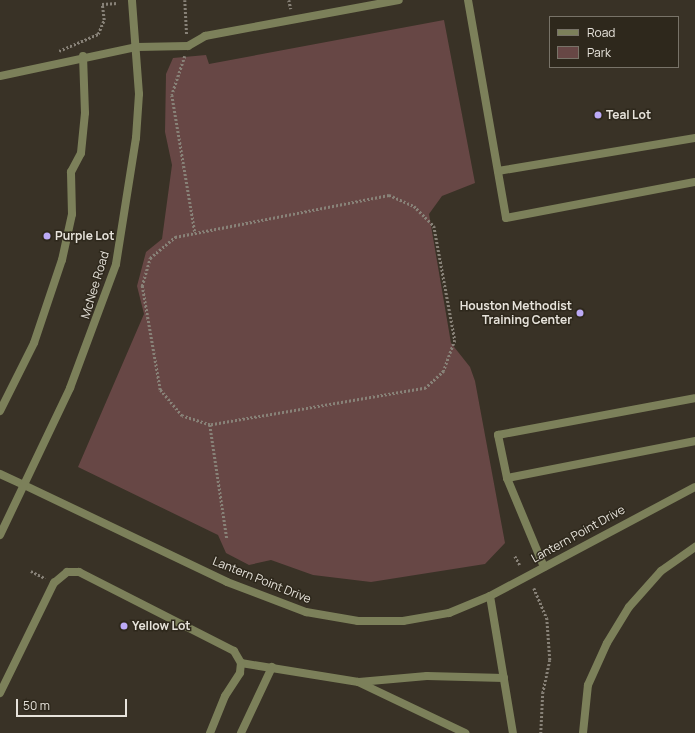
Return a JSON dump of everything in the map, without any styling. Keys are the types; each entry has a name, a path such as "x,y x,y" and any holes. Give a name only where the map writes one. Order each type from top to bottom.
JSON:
{"street":[{"name":"McNee Road","path":"0,535 70,388 116,264 136,138 137,47 132,0"},
{"path":"0,76 83,56 137,47 188,46 205,36 399,0"},
{"path":"468,0 506,218 695,182"},
{"path":"0,411 34,343 62,260 72,214 71,172 81,153 85,113 83,56"},
{"path":"498,171 695,138"},
{"path":"544,567 507,478 498,435 695,398"},
{"path":"507,478 695,441"},
{"name":"Lantern Point Drive","path":"0,474 227,582 306,612 358,621 403,621 449,613 490,596 695,487"},
{"path":"583,733 588,685 606,644 629,607 661,571 695,546"},
{"path":"0,693 54,583 67,572 79,572 234,651 241,663 240,673 225,696 210,733"},
{"path":"490,596 513,733"},
{"path":"241,663 358,682 427,676 504,678"},
{"path":"241,733 272,667"},
{"path":"358,682 466,733"}],"path":[{"path":"185,0 188,46 172,95 195,233"},
{"path":"56,53 98,34 104,20 102,2 118,3"},
{"path":"389,195 414,206 434,226 455,340 444,371 426,388 210,425 182,416 160,390 142,286 150,258 176,237 389,195"},
{"path":"210,425 227,539"},
{"path":"515,556 520,565"},
{"path":"31,571 54,583"},
{"path":"534,588 547,618 550,660 543,692 541,733"}],"green space":[{"path":"444,20 475,183 442,196 429,214 451,343 470,367 475,381 505,543 485,564 371,582 313,575 271,560 249,565 226,553 218,535 78,467 144,314 137,286 146,252 162,239 172,165 165,132 166,74 173,58 206,55 209,64"}],"place":[{"name":"Teal Lot","path":"598,115"},
{"name":"Purple Lot","path":"47,236"},
{"name":"Houston Methodist Training Center","path":"580,313"},
{"name":"Yellow Lot","path":"124,626"}]}
